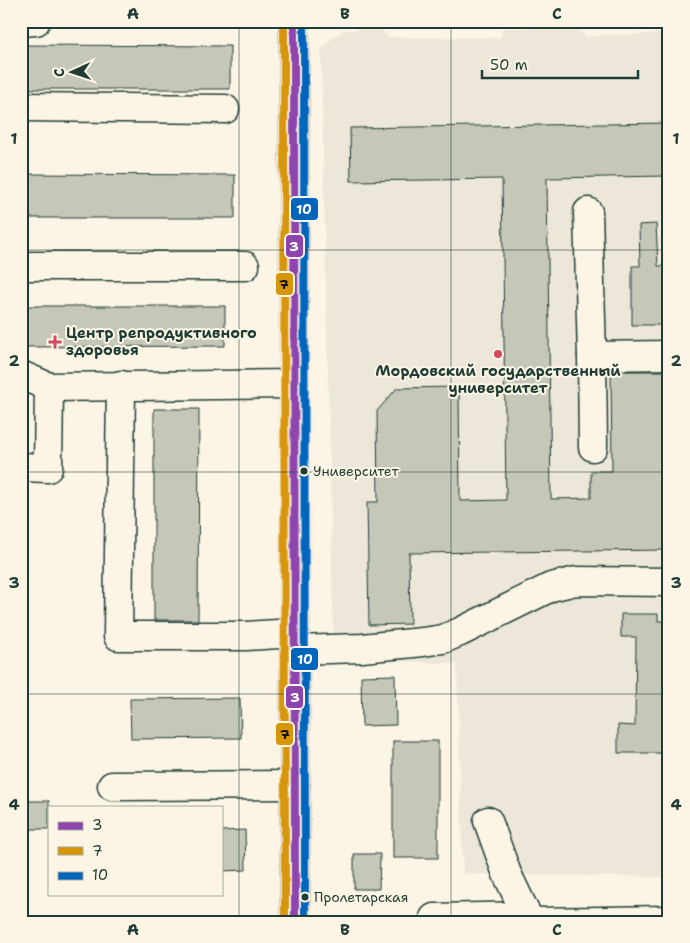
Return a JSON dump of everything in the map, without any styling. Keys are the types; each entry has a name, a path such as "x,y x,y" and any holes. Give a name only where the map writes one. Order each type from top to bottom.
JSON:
{"main road":[{"path":"21,22 36,21"},
{"path":"294,21 295,922"},
{"path":"21,107 225,109"},
{"path":"588,212 593,447"},
{"path":"21,266 245,266"},
{"path":"592,356 669,355"},
{"path":"21,376 49,387 294,384"},
{"path":"121,385 118,636 246,636 362,648 443,639 551,587 576,581 669,582"},
{"path":"21,467 48,468 49,387"},
{"path":"112,786 295,785"},
{"path":"488,821 507,874 530,920"},
{"path":"434,918 669,920"}],"shaded area":[{"name":"Мордовский государственный университет","path":"378,28 389,37 501,38 502,28 576,28 585,36 669,33 669,877 463,874 457,664 334,658 321,50 333,37 344,30"}],"building":[{"path":"21,45 230,46 230,89 21,89"},
{"path":"669,123 669,176 547,178 551,499 591,498 591,471 612,471 611,371 669,371 669,550 409,553 410,624 369,625 367,502 378,502 377,411 397,388 459,387 460,501 506,500 502,179 351,181 350,128"},
{"path":"21,174 235,175 235,218 21,218"},
{"path":"656,224 658,266 669,266 669,325 632,325 632,266 640,266 639,225"},
{"path":"21,306 225,306 225,346 21,347"},
{"path":"154,409 199,409 198,620 154,620"},
{"path":"621,614 658,614 658,621 669,621 669,753 618,753 618,725 635,726 636,637 621,637"},
{"path":"395,675 396,725 362,726 361,676"},
{"path":"240,698 241,738 131,739 130,699"},
{"path":"393,741 438,741 438,858 393,858"},
{"path":"21,801 49,801 48,829 21,829"},
{"path":"245,830 246,870 222,871 222,831"},
{"path":"354,854 380,854 379,889 354,889"}],"transit line":[{"name":"7","path":"284,21 285,922"},
{"name":"3","path":"294,21 295,922"},
{"name":"10","path":"304,21 305,922"}],"place":[{"name":"Центр репродуктивного здоровья","path":"55,342"},
{"name":"Мордовский государственный университет","path":"498,354"},
{"name":"Университет","path":"304,471"},
{"name":"Пролетарская","path":"305,897"}]}
